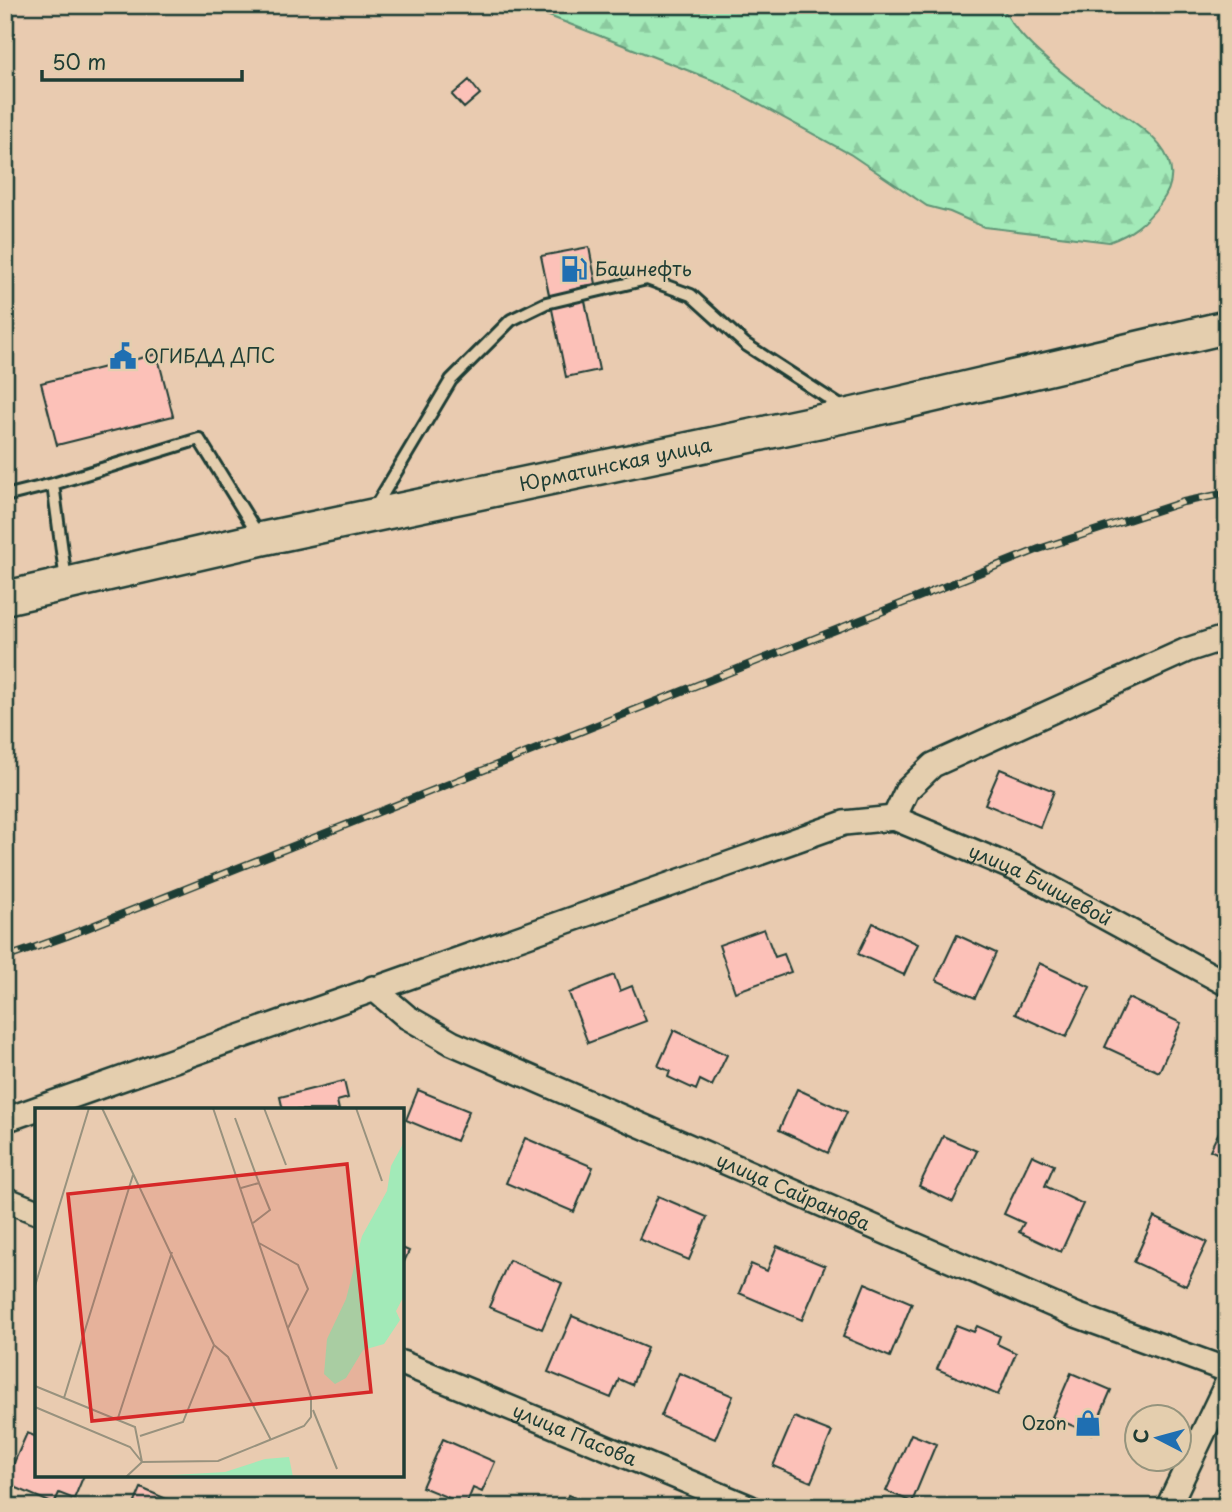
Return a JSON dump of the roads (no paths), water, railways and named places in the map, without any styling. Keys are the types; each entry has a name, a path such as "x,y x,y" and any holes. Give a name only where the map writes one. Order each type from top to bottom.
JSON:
{"main road":[{"name":"Юрматинская улица","path":"5,598 371,515 854,414 1226,327"}],"street":[{"path":"894,818 907,790 933,765 1187,650 1227,637"},
{"name":"улица Биишевой","path":"38,1108 844,823 894,818 1018,870 1227,984"},
{"name":"улица Сайранова","path":"373,988 407,1017 452,1043 1076,1315 1227,1370"},
{"name":"улица Биишевой","path":"5,1120 35,1109"},
{"path":"5,1199 35,1211"},
{"name":"улица Пасова","path":"404,1364 749,1507"},
{"path":"1168,1507 1227,1383"}],"lane":[{"path":"371,515 452,380 511,320 545,303 647,279 691,295 745,344 854,414"},
{"path":"5,496 199,439 261,539"},
{"path":"52,484 66,584"}],"railway":[{"path":"5,958 67,936 1039,549 1183,502 1227,493"}],"place":[{"name":"Башнефть","path":"574,269"},
{"name":"ОГИБДД ДПС","path":"123,356"},
{"name":"Ozon","path":"1088,1423"}]}
